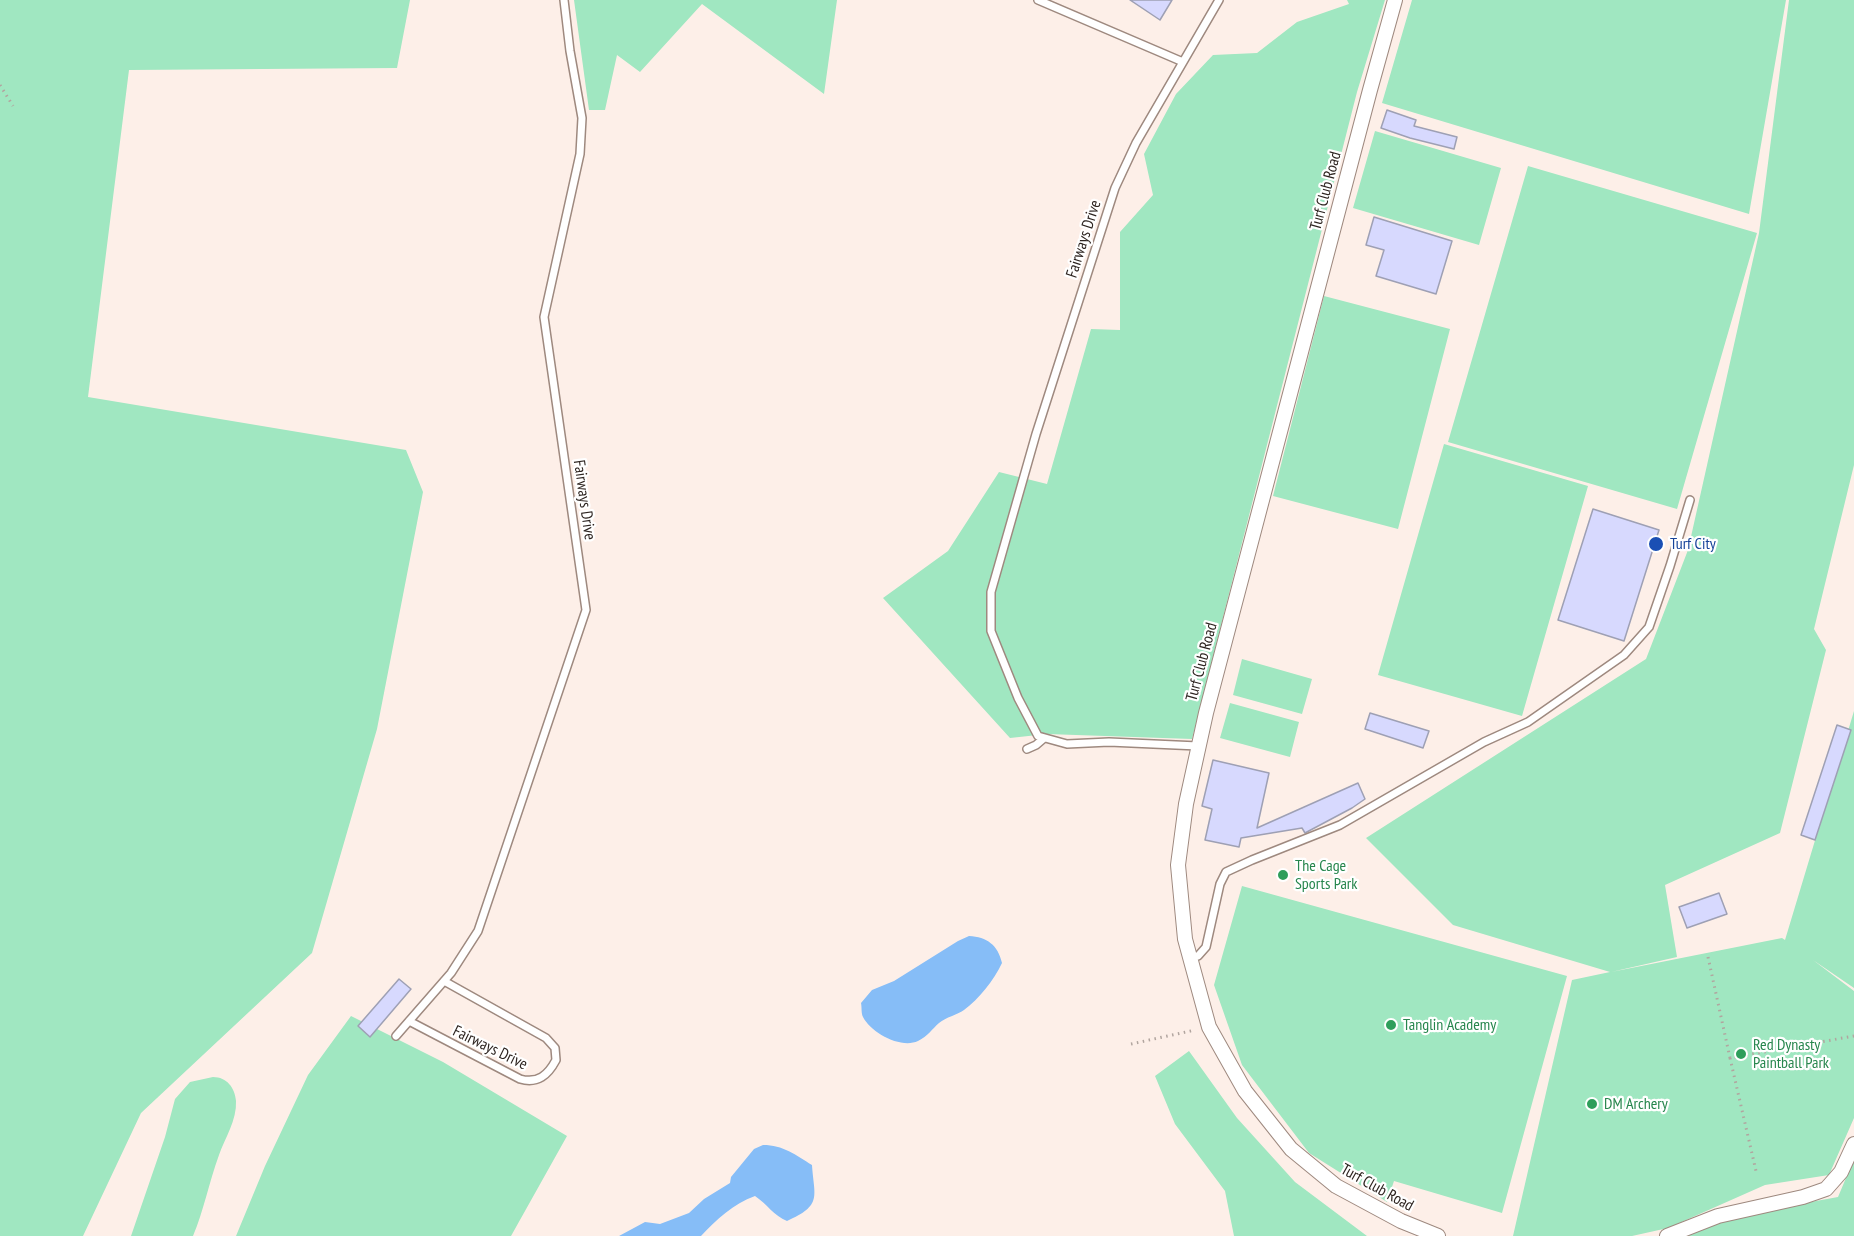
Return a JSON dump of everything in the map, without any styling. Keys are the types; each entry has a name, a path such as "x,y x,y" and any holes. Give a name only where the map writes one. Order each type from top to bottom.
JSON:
{"street":[{"name":"Turf Club Road","path":"1395,0 1198,746 1180,838 1178,865 1185,939 1209,1027 1245,1091 1291,1149 1345,1191 1401,1221 1438,1236"},
{"path":"1667,1236 1718,1216 1803,1197 1826,1189 1841,1172 1854,1144"}],"lane":[{"name":"Fairways Drive","path":"396,1036 444,981 478,931 586,610 544,317 580,154 582,118 564,0"},
{"path":"1038,0 1183,62"},
{"name":"Fairways Drive","path":"1043,739 1038,736 1018,698 991,631 991,592 1036,434 1114,189 1136,143 1220,0"},
{"path":"1191,957 1198,956 1206,947 1220,884 1226,872 1340,825 1484,742 1528,722 1624,655 1648,627 1690,500"},
{"path":"1027,749 1043,739 1067,744 1109,742 1198,746"},
{"name":"Fairways Drive","path":"409,1021 526,1081 540,1079 552,1067 556,1060 555,1048 539,1033 444,981"}],"path":[{"path":"0,85 13,106"},
{"path":"1708,957 1756,1171"},
{"path":"1131,1044 1209,1027"},
{"path":"1730,1058 1854,1036"}],"green space":[{"path":"0,0 410,0 397,68 129,70 88,397 406,450 423,492 377,729 312,953 141,1113 83,1236 0,1236"},
{"path":"574,0 837,0 824,94 702,4 640,72 617,55 605,110 589,110"},
{"path":"1347,0 1385,0 1357,92 1192,739 1047,734 1010,738 883,598 948,551 999,472 1047,484 1091,329 1120,330 1120,232 1153,195 1144,154 1176,94 1213,55 1257,53 1297,22 1349,4"},
{"path":"1412,0 1786,0 1749,214 1382,103"},
{"path":"1789,0 1854,0 1854,465 1814,629 1826,650 1780,833 1665,885 1677,957 1611,972 1782,938 1785,940 1854,711 1854,988 1813,960 1854,991 1854,1118 1829,1175 1765,1185 1668,1228 1632,1236 1513,1236 1572,980 1610,972 1453,925 1366,838 1646,659 1688,550 1759,233"},
{"path":"1375,131 1501,168 1479,245 1353,208"},
{"path":"1528,166 1757,233 1677,509 1448,442"},
{"path":"1324,296 1450,329 1398,529 1273,496"},
{"path":"1444,444 1588,486 1522,716 1378,675"},
{"path":"1242,659 1312,679 1302,714 1233,695"},
{"path":"1230,703 1299,722 1290,757 1220,738"},
{"name":"Tanglin Academy","path":"1242,886 1567,976 1502,1213 1394,1181 1387,1202 1309,1153 1242,1065 1214,985"},
{"path":"351,1016 443,1062 567,1136 511,1236 236,1236 265,1166 308,1075"},
{"path":"1189,1051 1237,1118 1295,1182 1367,1236 1234,1236 1225,1191 1175,1124 1155,1076"},
{"path":"213,1077 226,1081 232,1088 236,1108 193,1236 131,1236 165,1137 175,1099 190,1082"},
{"path":"1854,1159 1854,1236 1687,1236 1728,1217 1838,1197"}],"water":[{"path":"969,936 991,943 998,951 1002,963 986,989 970,1006 942,1021 927,1035 911,1043 887,1038 867,1023 862,1015 861,1003 872,990 894,981"},
{"path":"763,1145 783,1149 812,1165 814,1199 806,1210 787,1221 755,1196 726,1213 701,1236 619,1236 645,1222 660,1224 689,1213 704,1199 730,1183 731,1177 754,1149"}],"building":[{"path":"1130,0 1172,0 1160,20"},
{"path":"1387,110 1416,120 1414,126 1457,137 1454,149 1381,128"},
{"path":"1374,217 1452,241 1436,294 1376,276 1384,250 1366,245"},
{"path":"1593,509 1659,530 1624,641 1558,620"},
{"path":"1370,713 1429,731 1423,748 1365,729"},
{"path":"1837,725 1851,730 1815,840 1801,835"},
{"path":"1213,760 1269,773 1257,828 1358,783 1365,799 1305,833 1302,828 1241,838 1239,847 1205,840 1212,809 1202,806"},
{"path":"1719,893 1727,914 1687,928 1679,907"},
{"path":"399,979 411,989 370,1037 358,1026"}],"place":[{"name":"Turf City","path":"1656,544"},
{"name":"The Cage Sports Park","path":"1283,875"},
{"name":"Tanglin Academy","path":"1391,1025"},
{"name":"Red Dynasty Paintball Park","path":"1741,1054"},
{"name":"DM Archery","path":"1592,1104"}]}
